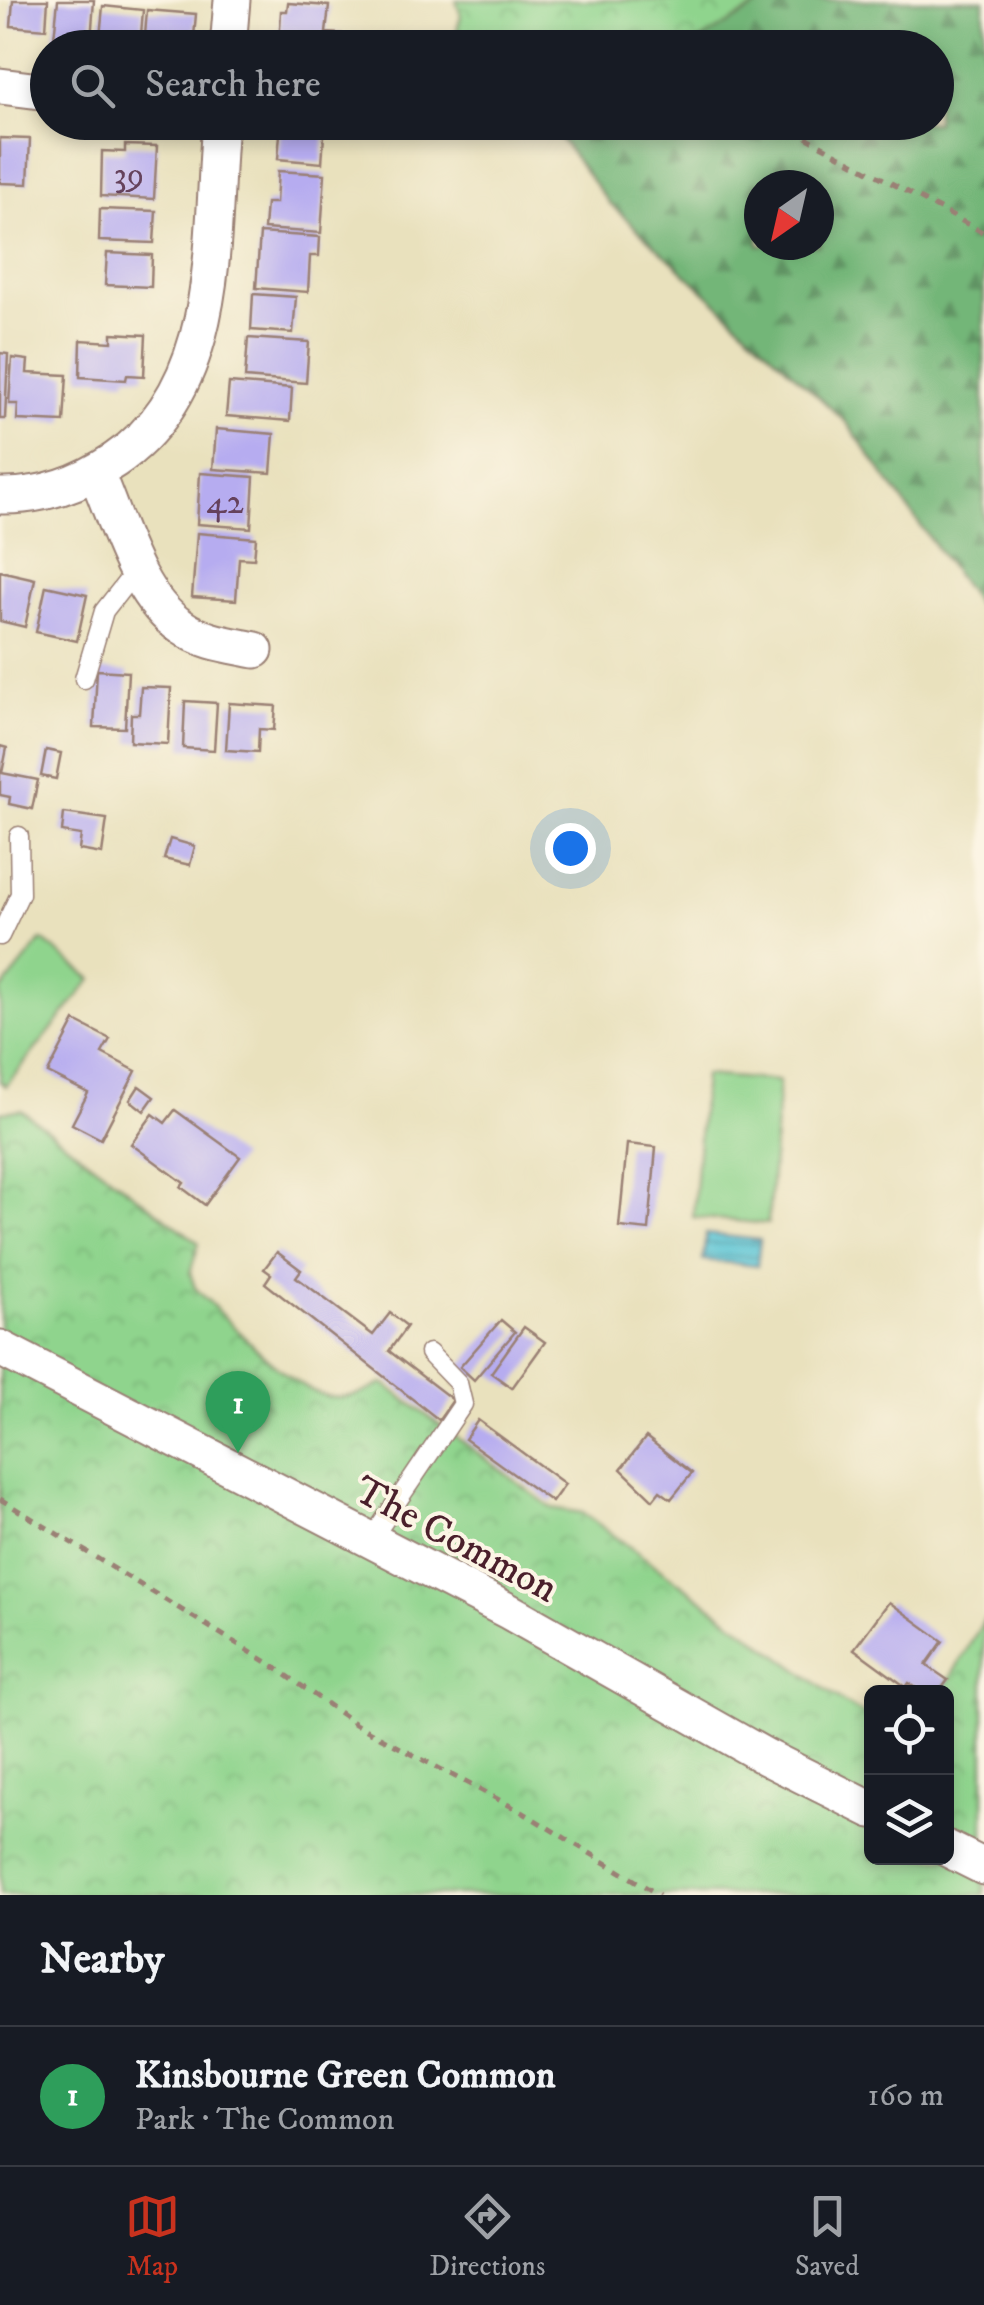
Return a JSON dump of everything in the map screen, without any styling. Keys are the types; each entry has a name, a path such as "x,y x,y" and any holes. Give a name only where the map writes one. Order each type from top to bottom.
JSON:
{"street":[{"path":"230,30 232,0"},
{"path":"0,86 30,90"},
{"path":"0,496 53,490 96,473 136,446 166,411 196,350 204,320 217,140"},
{"path":"96,473 137,569 166,615 184,630 255,650"},
{"name":"The Common","path":"0,1348 371,1540 864,1806"},
{"path":"954,1852 984,1867"}],"lane":[{"path":"84,679 104,610 137,569"},
{"path":"0,936 20,894 19,836"},
{"path":"371,1540 463,1404 458,1383 430,1353"}],"path":[{"path":"811,140 984,233"},
{"path":"0,1499 275,1667 355,1724 522,1812 659,1895"}],"green space":[{"path":"456,0 768,0 718,30 457,30 461,16"},
{"path":"768,0 984,0 984,614 846,422 609,203 561,140 954,140 954,30 718,30"},
{"path":"42,940 92,979 6,1086 0,1081 0,992"},
{"path":"704,1075 779,1081 768,1224 693,1217"},
{"path":"21,1110 199,1243 190,1273 195,1288 296,1382 331,1397 358,1395 383,1383 552,1508 583,1513 864,1714 864,1865 954,1865 954,1685 946,1685 984,1620 984,1895 0,1895 0,1112"}],"water":[{"path":"706,1234 760,1240 757,1266 703,1260"}],"building":[{"path":"13,0 48,0 46,29 11,26"},
{"path":"58,0 94,0 92,30 55,30"},
{"path":"288,3 329,6 326,30 280,30 281,11 287,11"},
{"path":"103,6 143,10 141,30 101,30"},
{"path":"147,10 196,14 195,30 145,30"},
{"path":"0,138 30,139 28,184 0,183"},
{"path":"280,140 324,140 322,163 278,159"},
{"path":"125,145 157,146 154,199 101,196 102,151 125,152"},
{"path":"278,171 325,174 321,233 264,229 266,203 276,203"},
{"path":"100,209 156,211 154,243 99,241"},
{"path":"260,233 320,237 319,256 310,256 308,292 256,288"},
{"path":"107,253 152,255 151,287 105,285"},
{"path":"253,294 296,297 293,333 251,330"},
{"path":"112,333 146,335 144,376 127,375 126,380 80,377 81,340 112,342"},
{"path":"248,338 309,342 306,383 245,378"},
{"path":"0,353 8,354 5,419 0,419"},
{"path":"12,358 28,360 27,373 67,375 64,422 17,420 18,404 9,404"},
{"path":"229,383 292,388 290,421 226,416"},
{"path":"216,429 274,434 271,473 213,469"},
{"path":"200,473 254,477 251,528 197,524"},
{"path":"197,533 256,538 254,559 239,558 236,600 192,597"},
{"path":"0,571 35,579 25,627 0,621"},
{"path":"46,586 87,595 77,641 36,632"},
{"path":"97,670 128,672 125,728 94,727"},
{"path":"141,687 171,688 168,744 130,742 131,714 139,714"},
{"path":"185,701 217,703 214,750 183,748"},
{"path":"229,703 276,706 274,730 259,729 258,752 226,750"},
{"path":"0,746 7,748 2,773 38,780 32,809 9,804 10,797 0,795"},
{"path":"46,750 61,753 56,779 41,776"},
{"path":"64,813 107,819 102,854 79,850 81,835 62,832"},
{"path":"170,839 195,846 190,865 164,859"},
{"path":"75,1021 110,1039 102,1053 136,1071 101,1139 72,1124 88,1093 48,1073"},
{"path":"139,1086 154,1097 144,1111 130,1100"},
{"path":"175,1110 240,1157 205,1205 181,1187 184,1183 131,1144 153,1114 165,1123"},
{"path":"627,1144 656,1147 649,1230 619,1227"},
{"path":"277,1252 301,1270 296,1277 373,1335 390,1313 407,1326 389,1351 453,1400 439,1420 265,1283 271,1274 264,1269"},
{"path":"501,1320 515,1332 474,1380 460,1367"},
{"path":"524,1327 545,1342 512,1388 491,1373"},
{"path":"478,1420 565,1484 552,1502 465,1439"},
{"path":"646,1437 692,1473 671,1499 660,1491 653,1500 621,1469"},
{"path":"889,1602 943,1641 926,1665 948,1680 944,1685 903,1685 854,1649"}],"place":[{"name":"Kinsbourne Green Common","path":"238,1453"}]}
